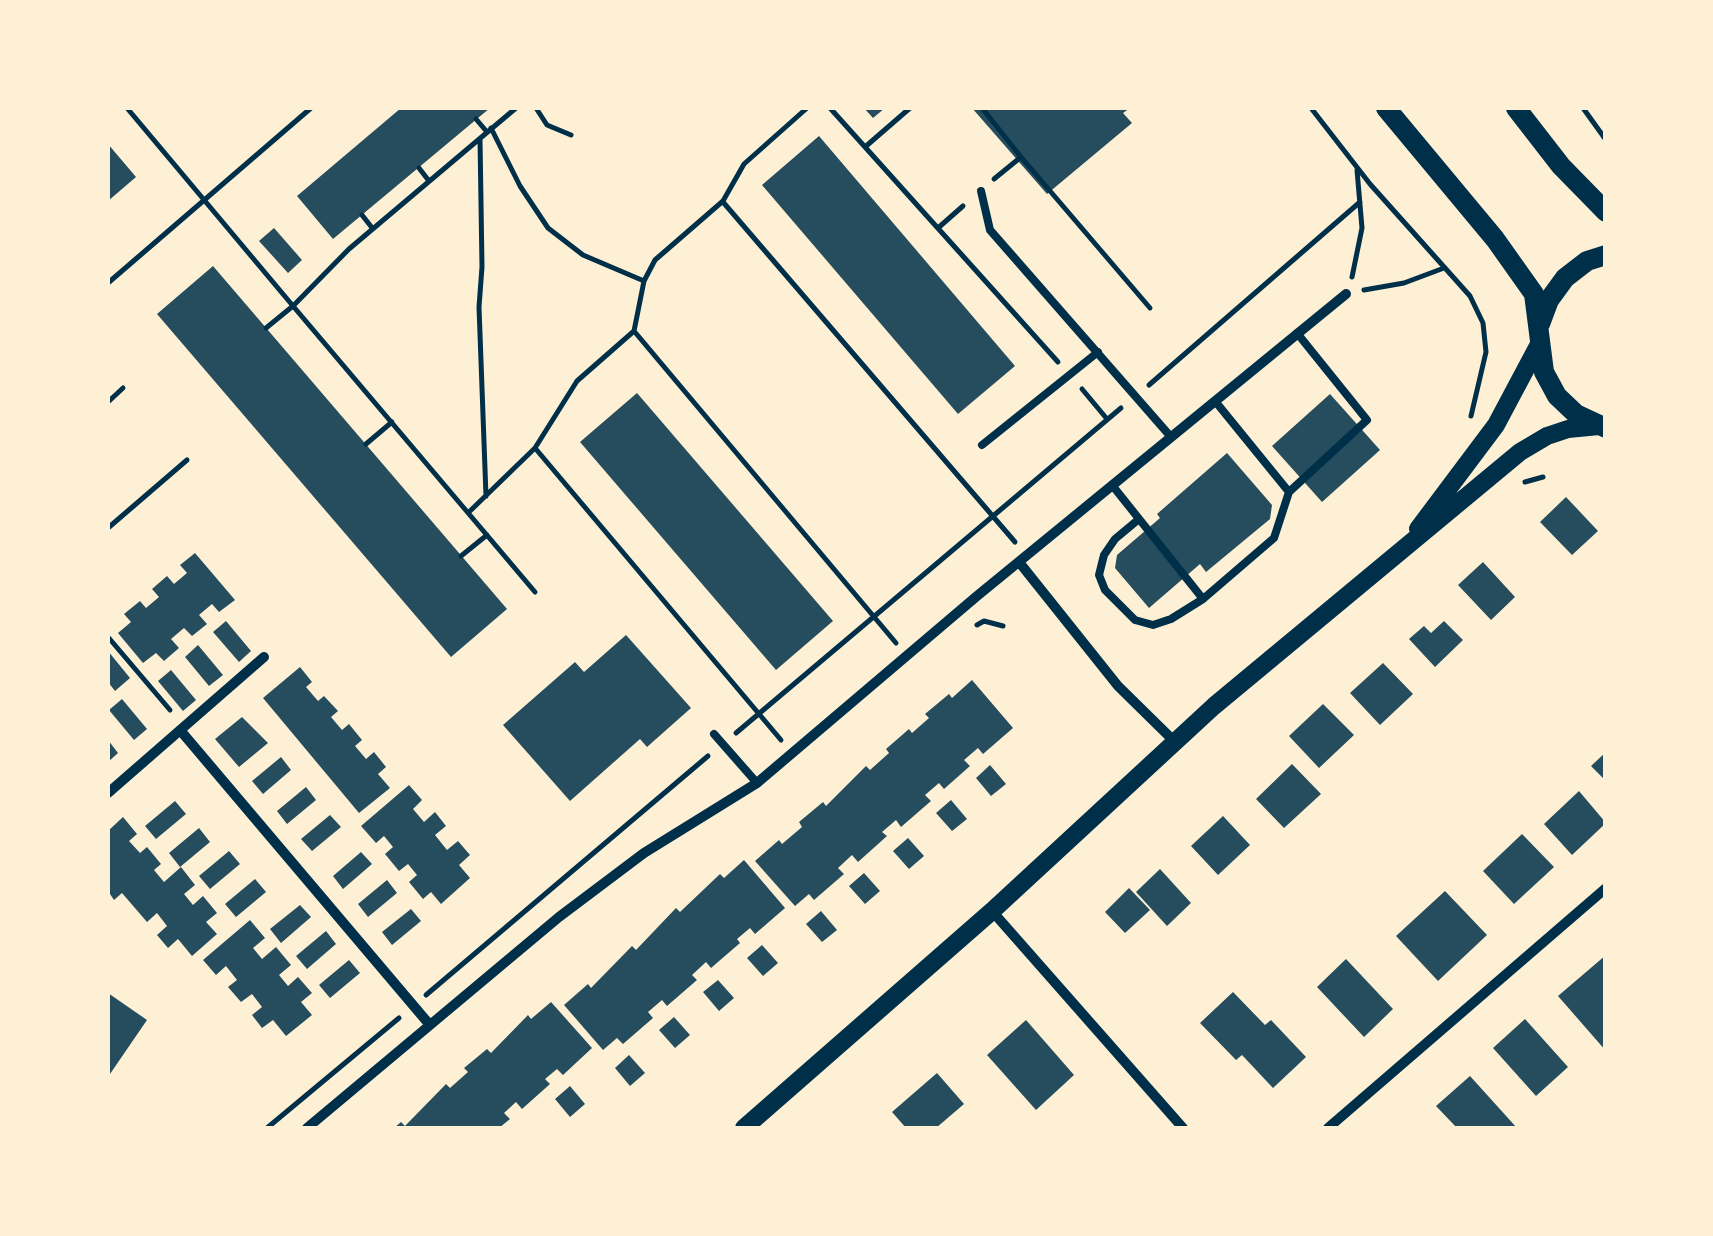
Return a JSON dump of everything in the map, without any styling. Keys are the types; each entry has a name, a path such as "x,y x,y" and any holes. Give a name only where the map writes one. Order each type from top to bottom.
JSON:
{"main road":[{"path":"1386,108 1534,294 1544,372 1556,396 1576,414 1602,427"},
{"path":"1516,108 1561,166 1606,212"},
{"path":"1539,336 1549,300 1565,278 1587,261 1606,255"}],"street":[{"path":"307,1128 559,917 644,853 758,783 1346,294"},
{"path":"1396,557 1496,424 1539,336"},
{"path":"744,1128 992,911 1214,706 1520,452 1568,429 1602,427"},
{"path":"1023,559 1118,686 1176,743"},
{"path":"108,793 264,656"},
{"path":"182,728 429,1024"},
{"path":"1328,1128 1606,888"},
{"path":"992,911 1183,1128"}],"lane":[{"path":"980,192 990,230 1171,437"},
{"path":"1139,519 1114,539 1099,574 1105,590 1135,620 1153,625 1203,599 1274,538 1289,492 1368,420 1298,333"},
{"path":"982,446 1098,352"},
{"path":"1215,401 1289,492"},
{"path":"1112,486 1203,599"},
{"path":"714,734 758,783"}],"path":[{"path":"127,108 535,592"},
{"path":"108,283 311,108"},
{"path":"266,328 372,229 516,108"},
{"path":"536,108 547,125 571,135"},
{"path":"469,513 535,448 577,381 634,332 644,281 655,260 722,201 744,164 806,108"},
{"path":"830,108 1107,420"},
{"path":"865,147 910,108"},
{"path":"982,108 1150,308"},
{"path":"1311,108 1470,296 1483,323 1486,352 1475,401"},
{"path":"1583,108 1606,140"},
{"path":"476,119 489,130 548,228 583,255 644,281"},
{"path":"480,138 479,308 486,496"},
{"path":"938,228 1020,157"},
{"path":"1346,294 1357,265 1362,228 1357,167"},
{"path":"419,168 429,181"},
{"path":"722,201 993,517 1023,559"},
{"path":"267,1128 1136,396 1360,202"},
{"path":"362,215 372,229"},
{"path":"1346,294 1404,283 1444,268"},
{"path":"634,332 908,656"},
{"path":"108,402 124,388"},
{"path":"366,444 392,422"},
{"path":"535,448 792,754"},
{"path":"108,528 187,460"},
{"path":"462,556 487,535"},
{"path":"972,628 984,621 1003,626"},
{"path":"108,637 182,728"}],"building":[{"path":"401,108 490,108 333,239 297,196"},
{"path":"864,108 885,108 873,118"},
{"path":"972,108 1130,108 1123,113 1132,123 1047,194"},
{"path":"819,136 1015,366 958,414 762,185"},
{"path":"108,144 136,177 108,201"},
{"path":"274,228 302,260 288,273 259,241"},
{"path":"213,266 507,609 451,657 157,314"},
{"path":"637,393 833,621 776,670 580,442"},
{"path":"1330,394 1380,450 1322,502 1272,446"},
{"path":"1227,453 1272,505 1270,519 1206,572 1200,564 1149,608 1115,568 1117,555"},
{"path":"1566,497 1598,531 1572,555 1540,522"},
{"path":"195,553 235,600 219,612 212,604 199,615 207,624 192,636 184,628 171,639 179,648 164,661 156,653 143,663 118,633 131,622 124,614 140,601 146,608 159,597 152,589 167,576 174,584 187,573 180,565"},
{"path":"1483,562 1515,597 1491,620 1458,585"},
{"path":"226,621 251,651 239,662 213,632"},
{"path":"1444,621 1463,640 1435,667 1409,639 1424,626 1431,633"},
{"path":"626,635 691,708 647,747 640,739 570,801 503,725 575,662 584,672"},
{"path":"198,645 223,675 209,686 185,657"},
{"path":"108,651 130,678 115,691 108,682"},
{"path":"1383,663 1413,694 1380,725 1350,693"},
{"path":"300,667 312,682 306,687 318,701 324,696 338,711 331,717 342,730 349,724 362,740 355,746 366,759 374,752 386,767 378,774 390,788 359,813 263,698"},
{"path":"171,670 196,700 183,711 158,681"},
{"path":"972,680 1013,728 983,754 978,748 964,760 970,766 944,789 939,783 925,795 931,801 901,827 896,820 882,832 887,836 858,862 852,855 838,868 844,874 814,900 809,894 795,906 755,861 779,840 782,844 802,827 799,822 823,802 826,806 866,766 870,770 889,753 886,749 929,718 925,714"},
{"path":"122,699 147,729 134,740 109,710"},
{"path":"1323,704 1354,735 1319,768 1289,736"},
{"path":"242,717 268,743 239,767 215,739"},
{"path":"108,740 118,753 108,762"},
{"path":"1606,752 1606,781 1591,766"},
{"path":"281,757 291,770 263,794 252,781"},
{"path":"1292,764 1321,794 1284,828 1256,799"},
{"path":"990,765 1006,784 991,796 976,778"},
{"path":"409,785 422,800 413,809 424,822 435,812 446,826 435,835 447,850 458,841 470,855 459,865 470,878 441,904 431,892 423,899 409,882 417,875 408,864 399,871 385,854 393,847 384,836 376,843 361,826"},
{"path":"306,787 316,800 287,824 277,811"},
{"path":"1579,791 1606,823 1572,855 1544,824"},
{"path":"951,800 967,819 952,831 936,813"},
{"path":"175,801 186,814 156,839 145,826"},
{"path":"330,815 341,827 312,851 301,839"},
{"path":"1223,816 1250,845 1218,875 1191,846"},
{"path":"123,817 137,834 129,841 140,853 147,847 161,864 154,870 164,882 181,867 195,885 184,894 193,905 203,896 217,913 206,922 217,934 192,956 178,939 168,948 157,935 167,926 157,913 147,922 122,893 114,900 108,891 108,831"},
{"path":"199,828 210,842 180,867 169,853"},
{"path":"1522,834 1554,867 1514,904 1483,871"},
{"path":"908,838 924,856 909,869 893,851"},
{"path":"229,851 240,864 210,889 199,876"},
{"path":"361,852 372,864 343,889 333,876"},
{"path":"744,860 785,908 755,934 750,928 737,939 740,943 711,968 706,962 692,975 697,980 667,1006 662,1000 648,1012 653,1018 623,1044 617,1038 603,1050 564,1005 588,984 591,988 632,946 636,950 676,908 680,912 720,874 724,878"},
{"path":"1160,869 1191,903 1167,926 1136,892"},
{"path":"864,873 880,891 865,904 849,886"},
{"path":"255,879 266,892 236,917 225,904"},
{"path":"387,880 397,893 368,917 358,904"},
{"path":"1129,888 1150,910 1125,933 1105,912"},
{"path":"1445,891 1487,935 1438,981 1396,936"},
{"path":"300,905 311,917 281,943 270,929"},
{"path":"411,909 421,921 392,945 382,932"},
{"path":"821,911 837,930 822,942 806,924"},
{"path":"250,920 265,938 253,948 262,959 276,947 291,965 279,975 288,986 298,977 312,993 301,1002 312,1015 286,1036 273,1020 262,1028 252,1015 262,1007 252,994 241,1002 228,987 237,980 226,966 216,975 203,960"},
{"path":"326,931 336,944 307,969 296,956"},
{"path":"762,945 778,963 763,976 747,958"},
{"path":"1606,955 1606,1051 1558,996"},
{"path":"1346,959 1393,1009 1364,1037 1317,987"},
{"path":"349,960 360,973 330,998 319,985"},
{"path":"718,980 734,998 719,1011 703,992"},
{"path":"1233,992 1265,1025 1271,1020 1306,1057 1273,1088 1242,1055 1236,1060 1200,1023"},
{"path":"108,993 147,1020 110,1074 108,1072"},
{"path":"551,1002 592,1048 563,1075 557,1069 545,1079 550,1084 522,1109 516,1102 504,1113 510,1119 499,1128 394,1128 401,1122 405,1126 446,1084 450,1088 468,1072 464,1068 487,1049 491,1053 528,1015 531,1019"},
{"path":"674,1017 690,1035 675,1048 659,1030"},
{"path":"1525,1019 1568,1067 1536,1096 1493,1048"},
{"path":"1026,1020 1074,1075 1036,1110 987,1055"},
{"path":"629,1055 645,1073 630,1086 615,1068"},
{"path":"937,1073 964,1104 936,1128 906,1128 892,1112"},
{"path":"1470,1076 1517,1128 1457,1128 1436,1106"},
{"path":"570,1086 585,1104 570,1117 555,1099"}]}
